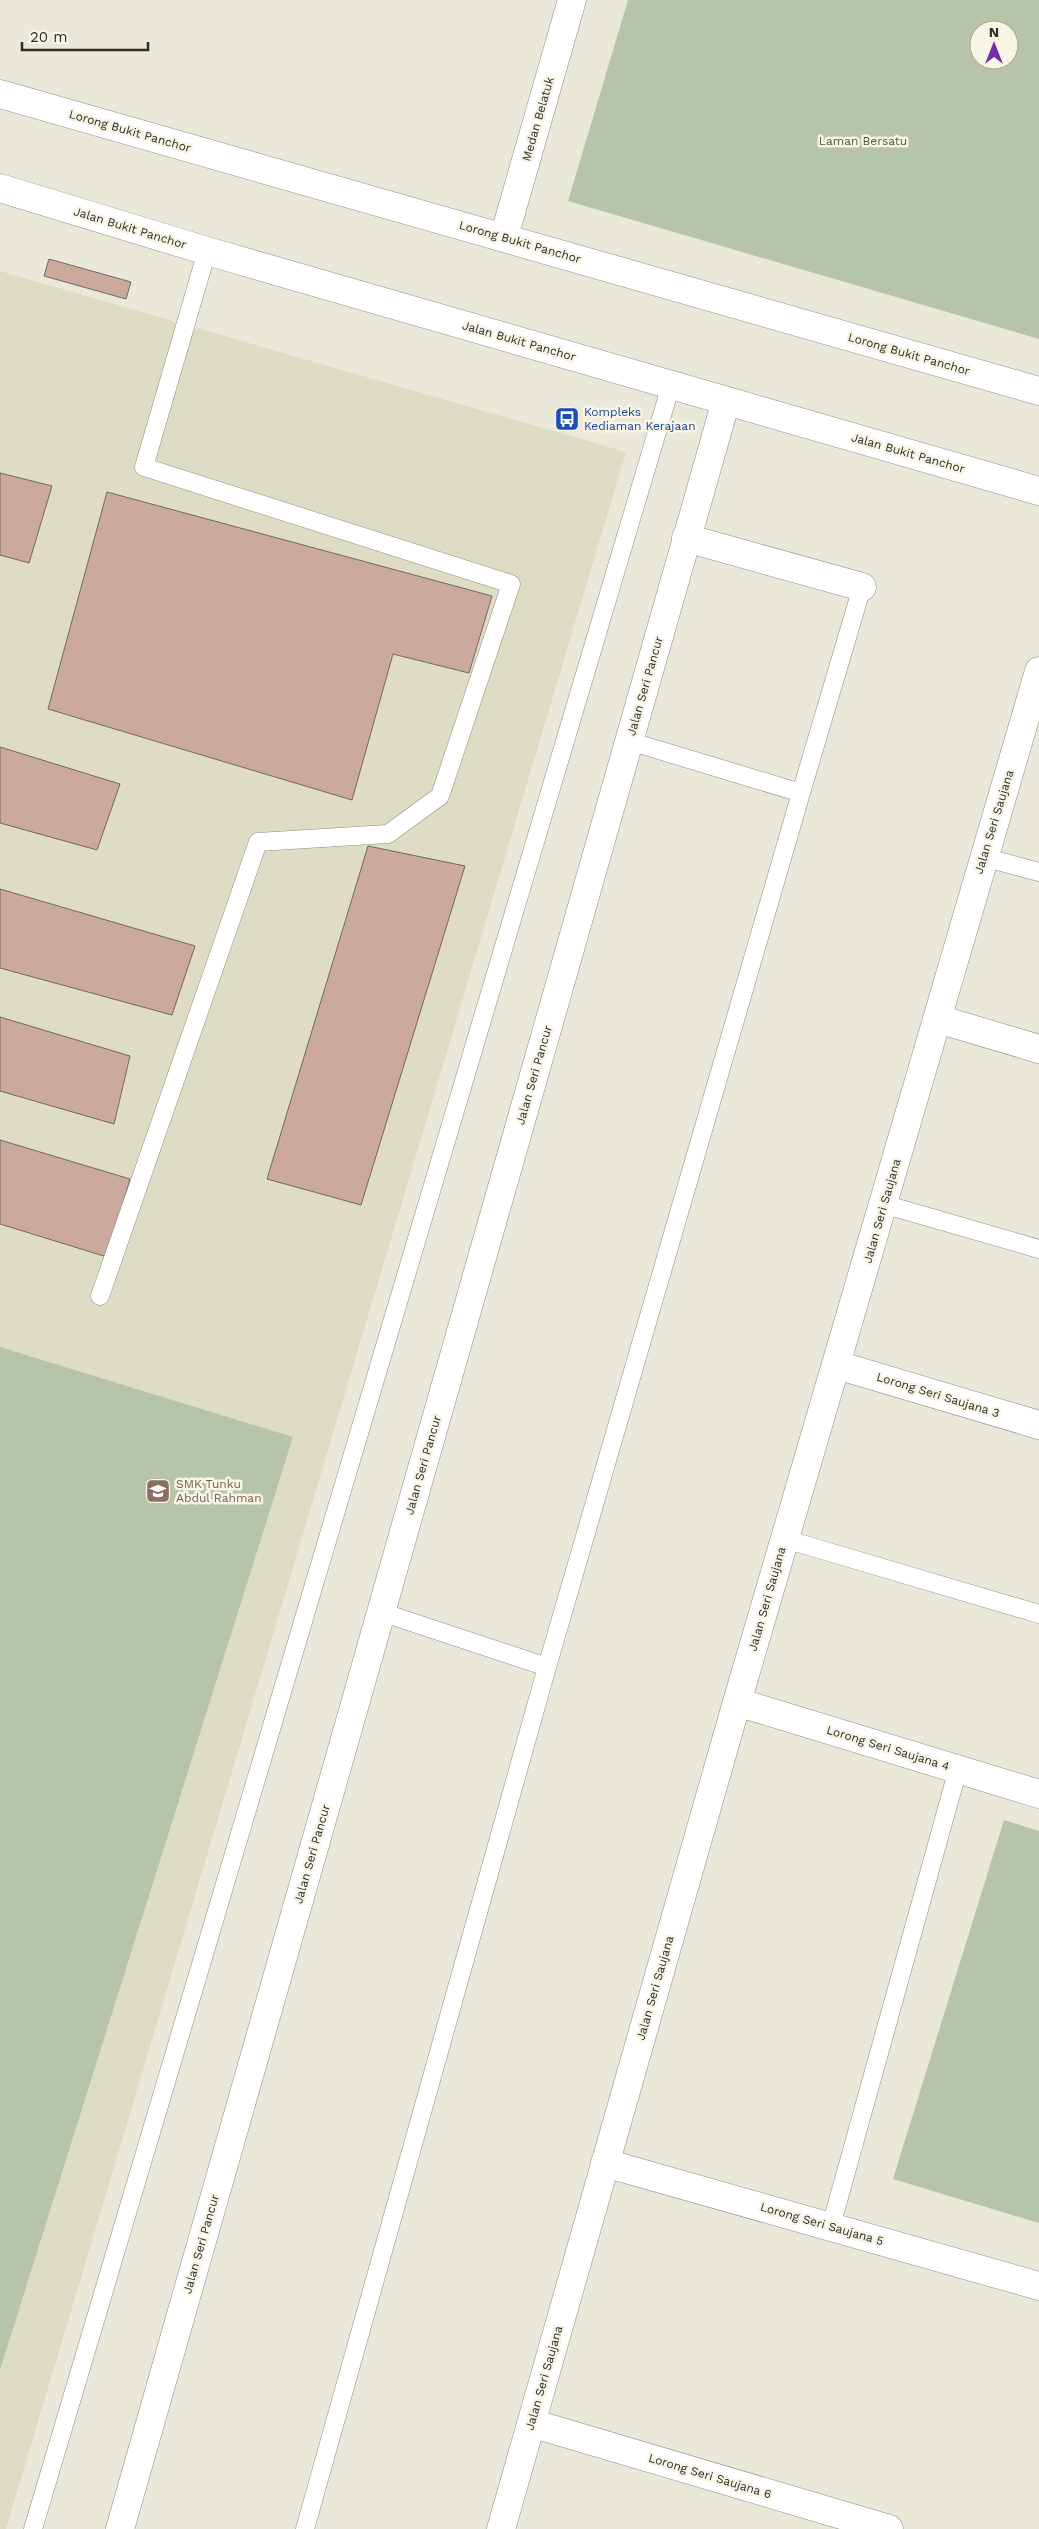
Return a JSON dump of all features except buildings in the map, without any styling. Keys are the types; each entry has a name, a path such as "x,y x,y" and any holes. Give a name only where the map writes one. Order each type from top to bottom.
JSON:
{"street":[{"name":"Medan Belatuk","path":"504,237 572,0"},
{"name":"Lorong Bukit Panchor","path":"0,94 1039,391"},
{"name":"Jalan Bukit Panchor","path":"0,188 207,251 1039,491"},
{"name":"Jalan Seri Pancur","path":"120,2529 726,401"},
{"path":"686,538 862,587"},
{"name":"Jalan Seri Saujana","path":"501,2529 737,1702 1039,671"},
{"path":"938,1019 1039,1049"},
{"name":"Lorong Seri Saujana 3","path":"837,1365 1039,1425"},
{"name":"Lorong Seri Saujana 4","path":"737,1702 1039,1794"},
{"name":"Lorong Seri Saujana 5","path":"605,2162 1039,2286"},
{"name":"Lorong Seri Saujana 6","path":"532,2422 888,2529"}],"lane":[{"path":"100,1296 258,842 388,834 440,796 511,584 144,467 207,251"},
{"path":"33,2529 671,385"},
{"path":"305,2529 547,1668 862,587"},
{"path":"629,741 801,793"},
{"path":"983,857 1039,872"},
{"path":"884,1204 1039,1249"},
{"path":"785,1539 1039,1614"},
{"path":"381,1612 547,1668"},
{"path":"830,2226 958,1769"}],"shaded area":[{"name":"SMK Tunku Abdul Rahman","path":"0,271 626,452 6,2529 0,2529"}],"green space":[{"name":"Laman Bersatu","path":"628,0 1039,0 1039,339 568,201"},
{"path":"0,1347 293,1437 0,2370"},
{"path":"1004,1820 1039,1831 1039,2223 893,2179"}],"place":[{"name":"Kompleks Kediaman Kerajaan","path":"567,419"},
{"name":"SMK Tunku Abdul Rahman","path":"158,1491"}]}
